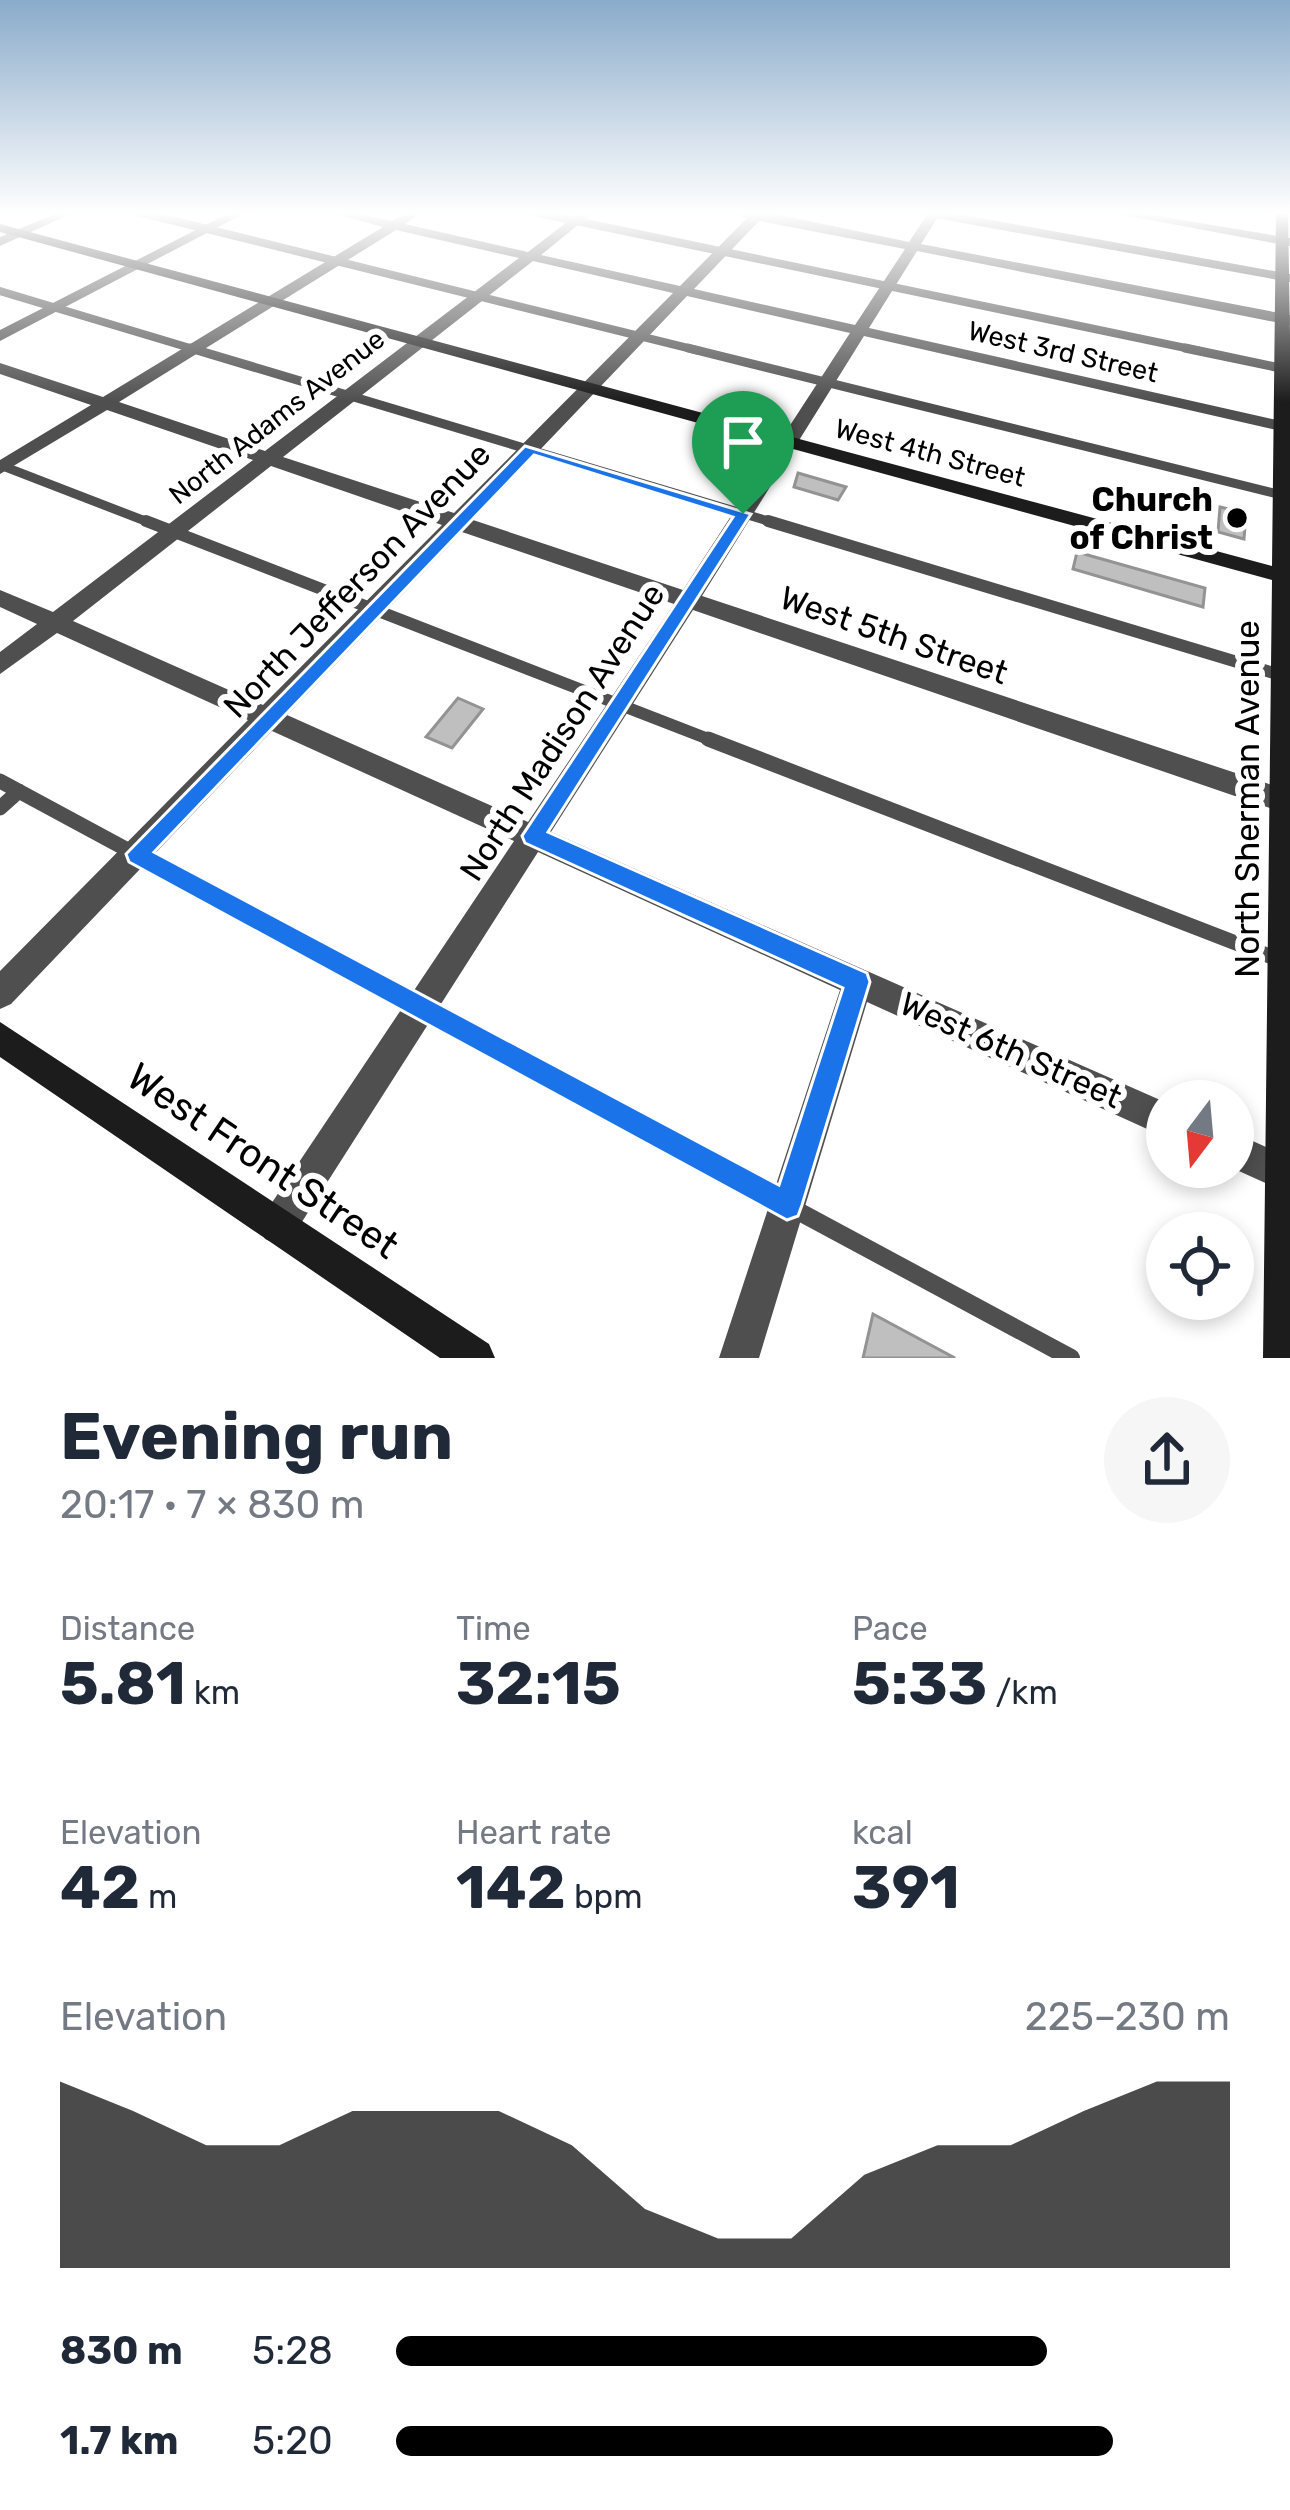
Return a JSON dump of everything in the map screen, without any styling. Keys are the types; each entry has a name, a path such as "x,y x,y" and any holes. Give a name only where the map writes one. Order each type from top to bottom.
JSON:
{"street":[{"path":"0,336 118,275"},
{"name":"West 4th Street","path":"171,275 1286,577"},
{"path":"1,467 313,275"},
{"name":"North Adams Avenue","path":"0,665 505,275"},
{"name":"West 3rd Street","path":"616,275 1285,427"},
{"name":"North Jefferson Avenue","path":"0,993 700,275"},
{"name":"North Madison Avenue","path":"278,1226 895,275"},
{"path":"1060,275 1285,319"},
{"name":"North Sherman Avenue","path":"1283,1358 1286,277"},
{"name":"West 5th Street","path":"0,368 1286,802"},
{"name":"West 6th Street","path":"0,598 1146,1112"},
{"path":"739,1358 858,982"},
{"name":"West Front Street","path":"0,1038 475,1358"},
{"path":"1254,1160 1286,1174"}],"lane":[{"path":"395,275 1286,496"},
{"path":"836,275 1285,369"},
{"path":"0,291 1286,677"},
{"path":"1,467 1286,963"},
{"path":"0,781 1071,1358"},
{"path":"0,808 19,791"}],"building":[{"path":"798,473 846,487 838,500 794,487"},
{"path":"1220,507 1246,513 1244,539 1218,532"},
{"path":"1077,552 1205,588 1203,607 1073,569"},
{"path":"458,698 483,709 452,748 426,737"},
{"path":"873,1314 955,1358 863,1358"}],"place":[{"name":"Church of Christ","path":"1237,518"}],"route":[{"path":"531,449 743,514 533,836 858,982 787,1205 137,854 531,449"}]}
